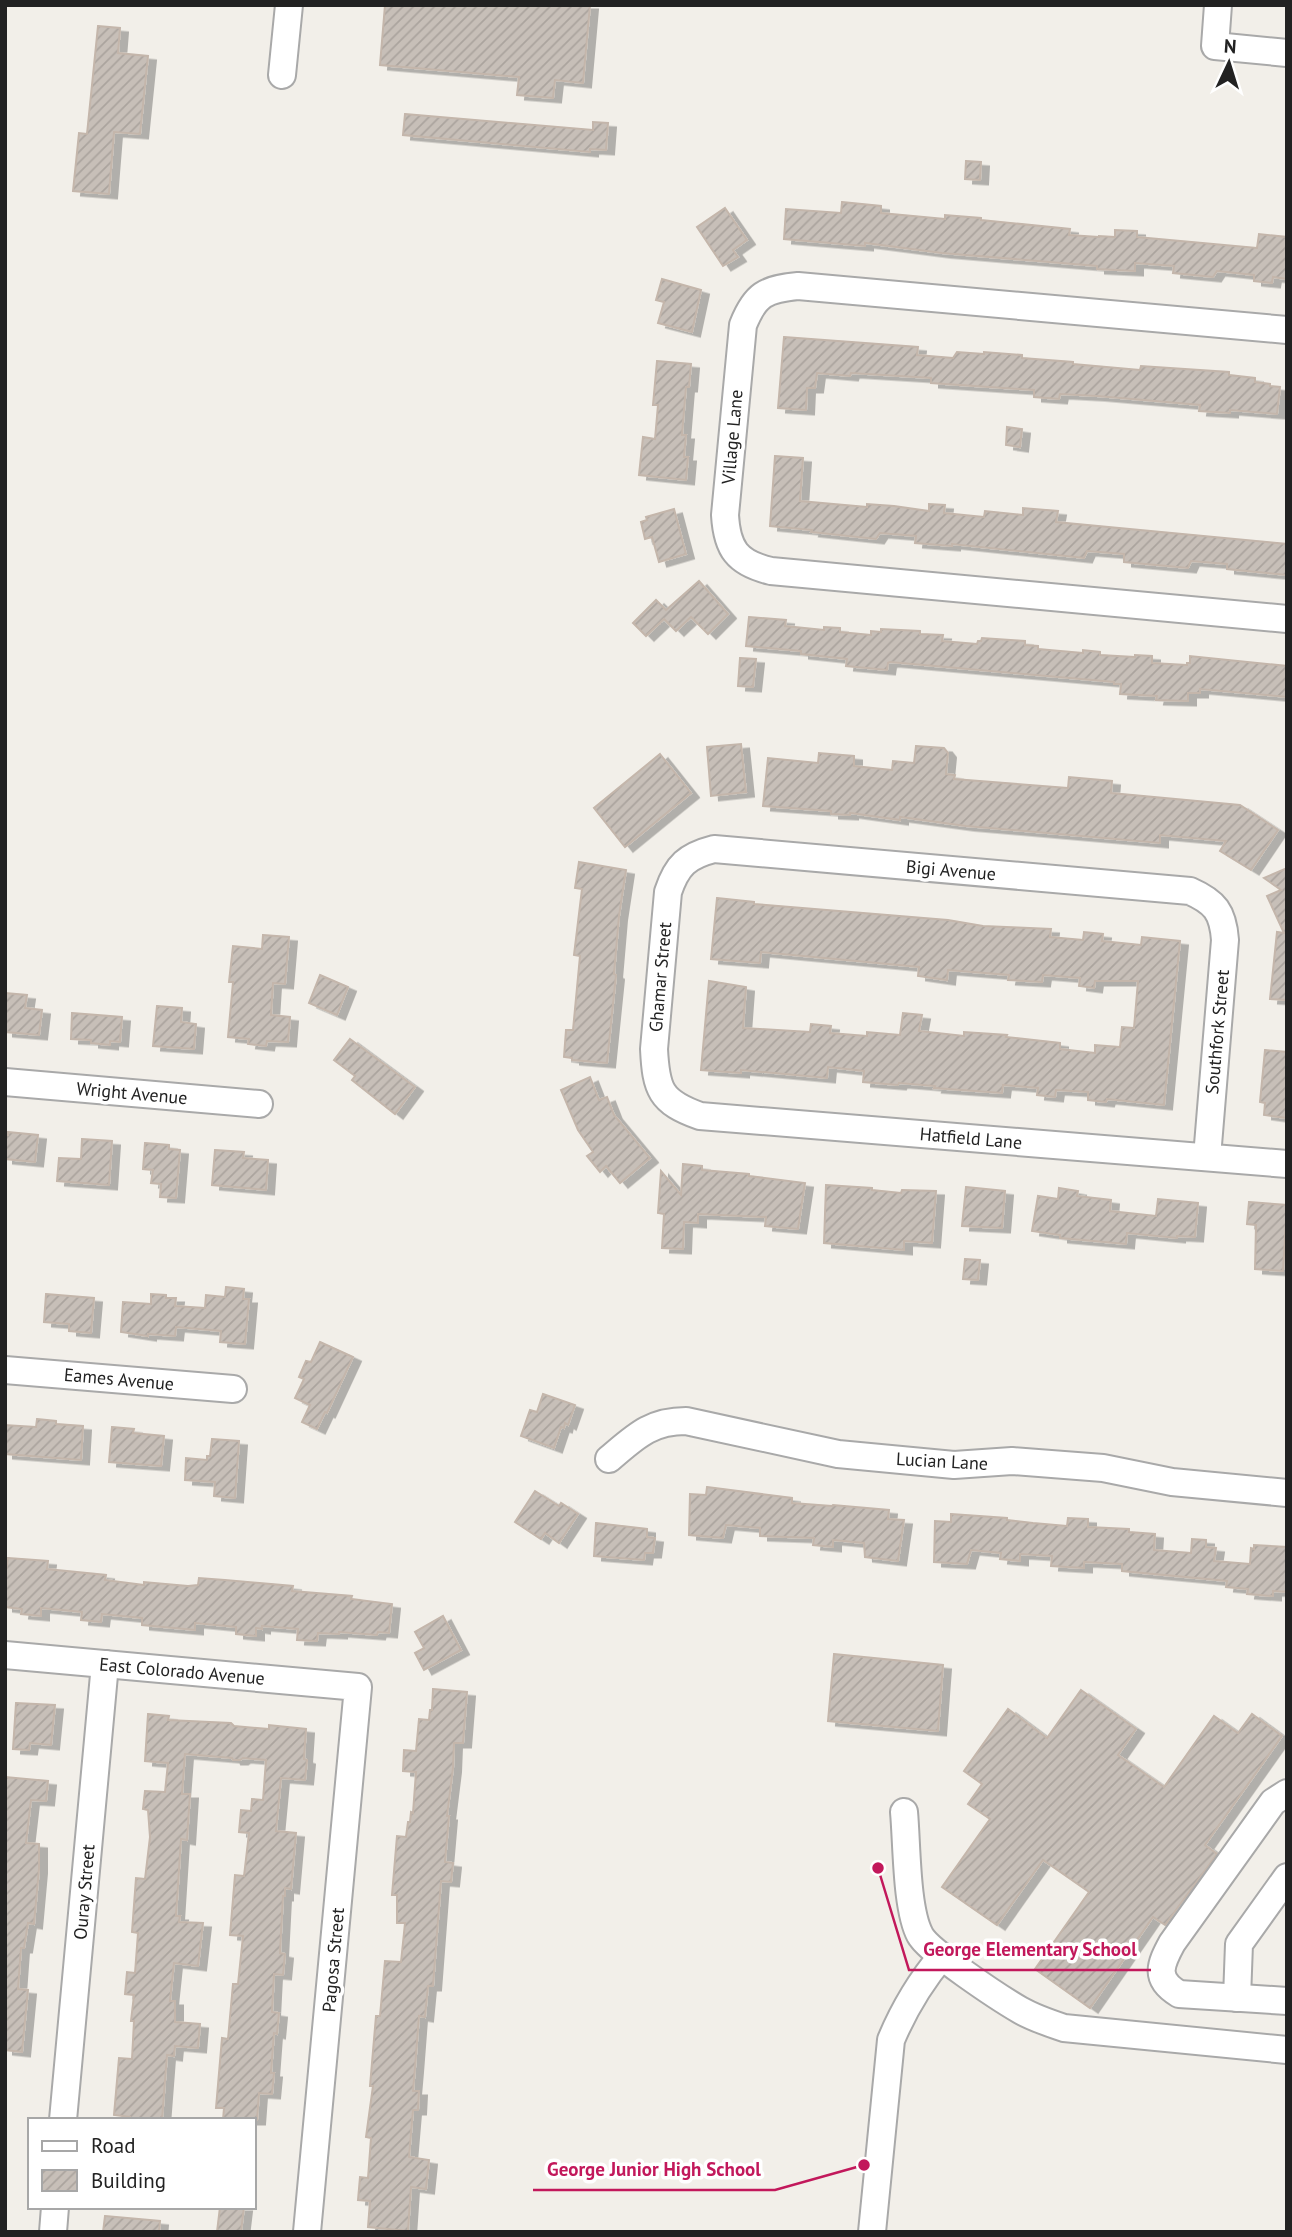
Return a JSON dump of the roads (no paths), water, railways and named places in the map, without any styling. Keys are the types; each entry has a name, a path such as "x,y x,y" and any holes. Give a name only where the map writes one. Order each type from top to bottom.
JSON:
{"street":[{"path":"282,75 289,5"},
{"path":"1218,5 1215,46 1287,53"},
{"name":"Village Lane","path":"1287,330 797,286 762,293 750,307 743,325 725,515 727,537 736,554 752,566 771,571 1287,619"},
{"name":"Bigi Avenue","path":"684,862 698,853 714,849 1189,891 1204,897 1216,908"},
{"name":"Ghamar Street","path":"663,1095 655,1074 654,1049 668,892 674,876 684,862"},
{"name":"Southfork Street","path":"1207,1157 1225,940 1223,923 1216,908"},
{"name":"Wright Avenue","path":"5,1082 258,1104"},
{"name":"Hatfield Lane","path":"663,1095 680,1109 700,1116 1287,1164"},
{"name":"Eames Avenue","path":"5,1370 233,1389"},
{"name":"Lucian Lane","path":"609,1459 645,1430 672,1421 686,1421 838,1454 954,1465 1012,1461 1102,1468 1172,1482 1287,1493"},
{"name":"East Colorado Avenue","path":"5,1655 358,1688"},
{"name":"Ouray Street","path":"63,2118 105,1664"},
{"name":"Pagosa Street","path":"307,2232 358,1688"},
{"path":"1287,1793 1273,1802 1161,1962 1161,1975 1167,1987 1179,1994 1287,2001"},
{"path":"904,1812 913,1917 921,1938 942,1956 1018,2009 1064,2028 1287,2050"},
{"path":"1237,1998 1239,1944 1287,1877"},
{"path":"872,2232 891,2040 920,1982 942,1956"},
{"path":"53,2232 55,2209"}],"place":[{"name":"George Elementary School","path":"878,1868"},
{"name":"George Junior High School","path":"864,2165"}]}
